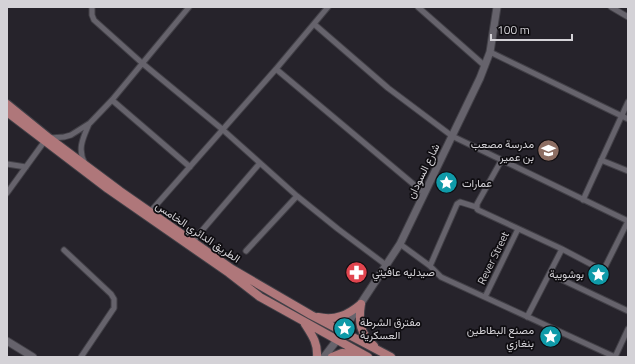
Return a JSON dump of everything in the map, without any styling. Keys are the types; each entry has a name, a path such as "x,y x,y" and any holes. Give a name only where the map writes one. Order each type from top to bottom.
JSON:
{"main road":[{"name":"شارع السودان","path":"342,332 400,244 408,229 485,66 490,52 497,7"},
{"name":"الطريق الدائري الخامس","path":"7,104 47,140 121,199 260,297 367,356"},
{"name":"الطريق الدائري الخامس","path":"7,112 85,165 193,242 251,280 311,315 391,357"},
{"path":"311,315 322,318 343,316 353,311 361,304"},
{"path":"361,304 359,322 361,328 369,341 380,352"},
{"path":"303,322 314,339 317,357"},
{"path":"324,357 336,340"},
{"path":"7,341 33,357"},
{"path":"332,357 349,353 367,356"}],"street":[{"path":"92,7 92,15 94,20 142,63 222,129 297,196 386,265"},
{"path":"7,193 47,140 71,135 90,123 112,100 189,7"},
{"path":"150,212 276,69 328,7"},
{"path":"418,7 485,66"},
{"path":"611,7 628,17"},
{"path":"314,24 388,88 452,136 501,161 628,221 604,269 600,269 562,249 478,210 476,207 460,202 457,204 430,266"},
{"path":"490,52 628,119"},
{"path":"276,69 424,193"},
{"path":"112,100 190,168"},
{"path":"583,200 628,102"},
{"path":"85,165 82,159 81,144 90,123"},
{"path":"601,160 628,171"},
{"path":"476,207 501,161"},
{"path":"193,242 260,163"},
{"path":"7,164 26,167"},
{"path":"246,252 297,196"},
{"name":"Rever Street","path":"485,297 518,228"},
{"path":"400,244 430,266 441,277 615,357 628,329"},
{"path":"527,317 562,249"},
{"path":"64,250 111,294 114,299 114,308 81,357"},
{"path":"550,274 628,311"}],"place":[{"name":"مدرسة مصعب بن عمير","path":"549,150"},
{"name":"عمارات","path":"446,183"},
{"name":"صيدليه عافيتي","path":"357,272"},
{"name":"بوشويبة","path":"599,274"},
{"name":"مفترق الشرطة العسكرية","path":"345,328"},
{"name":"مصنع البطاطين بنغازي","path":"550,336"}]}
